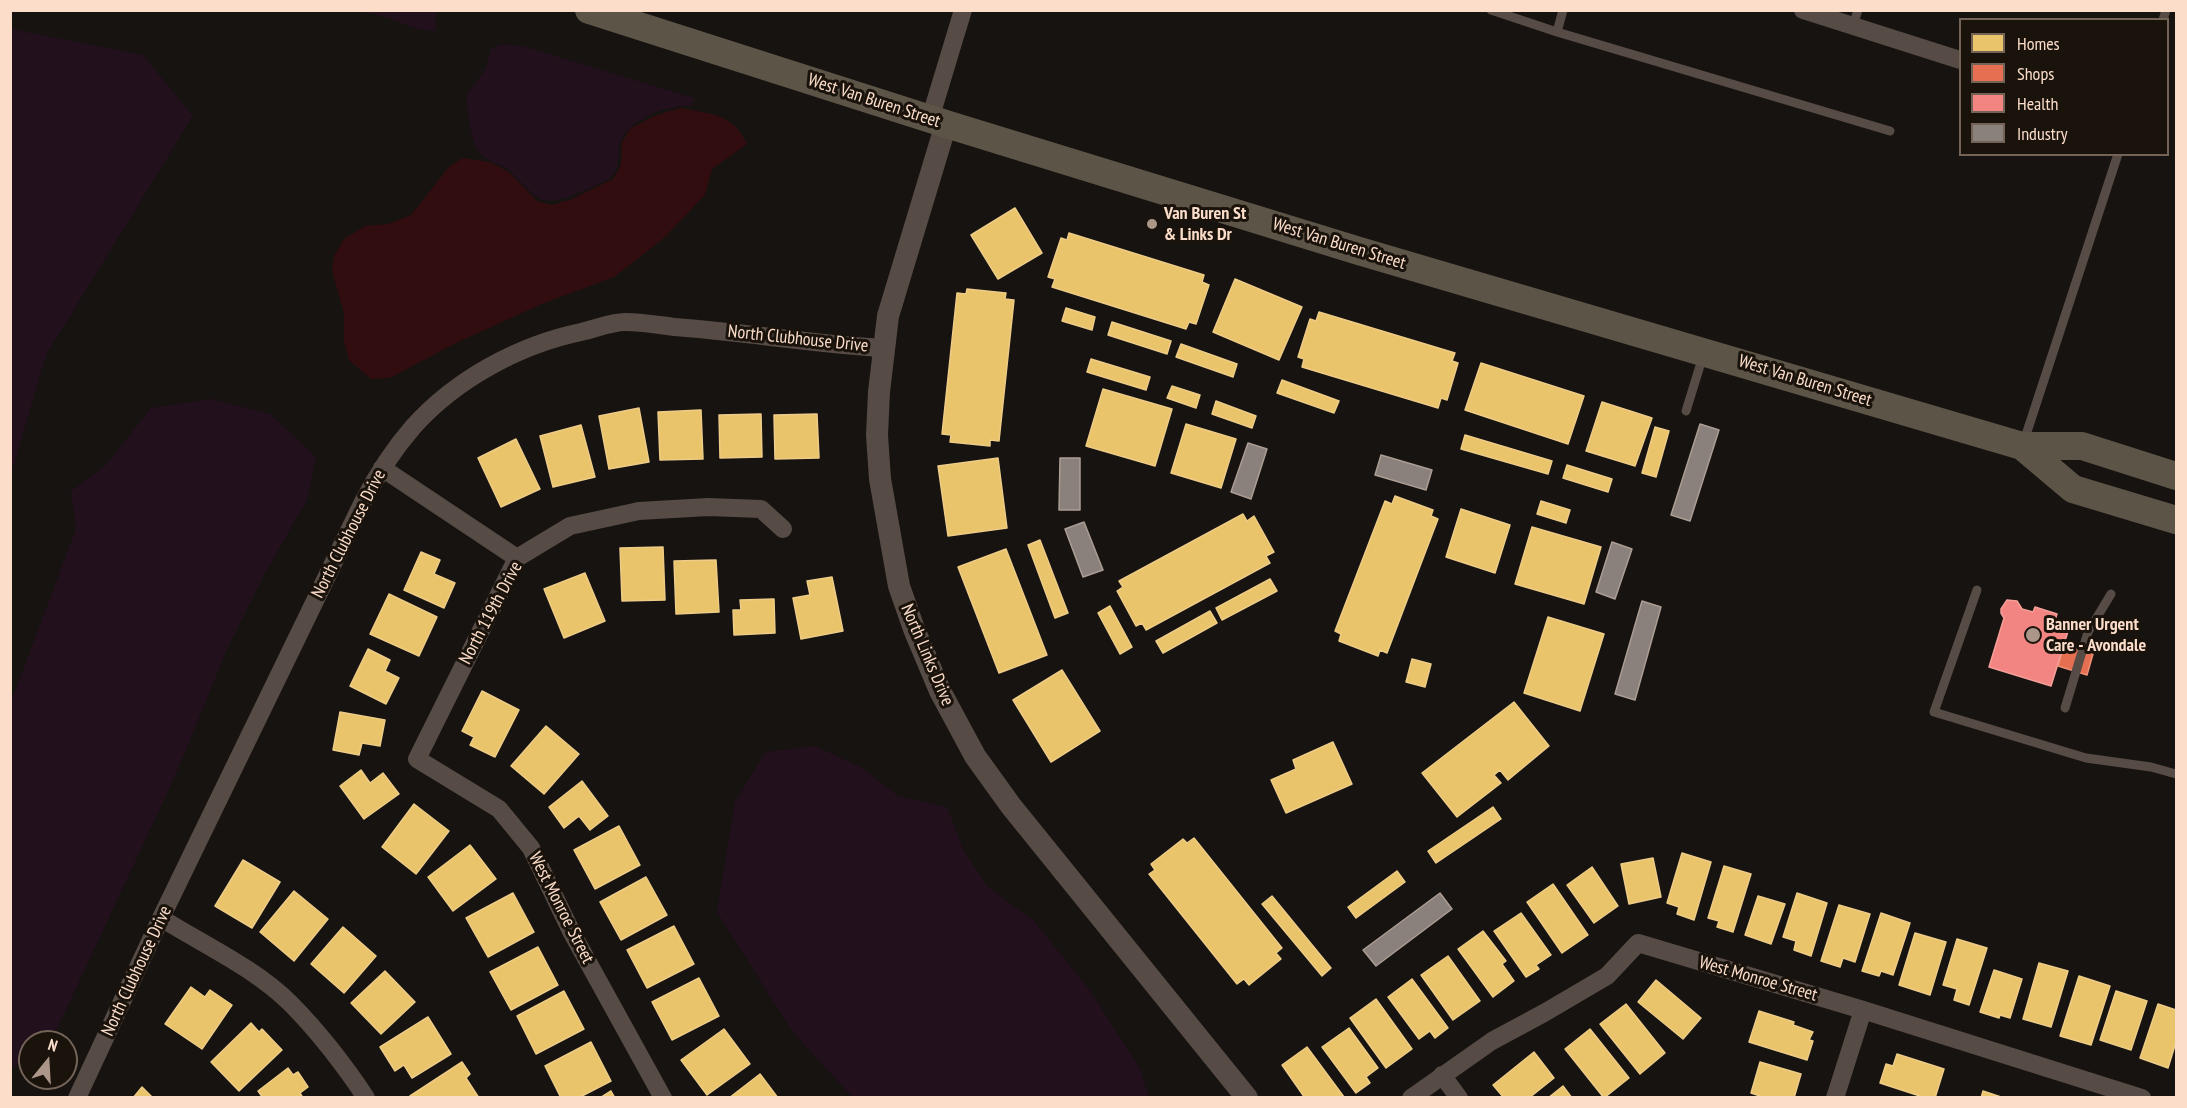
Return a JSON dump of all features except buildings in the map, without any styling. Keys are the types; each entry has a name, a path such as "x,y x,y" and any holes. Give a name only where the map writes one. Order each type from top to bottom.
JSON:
{"main road":[{"name":"West Van Buren Street","path":"589,10 1359,251 2022,446 2082,446 2176,476"},
{"name":"West Van Buren Street","path":"2022,446 2073,489 2176,520"}],"street":[{"path":"938,121 963,10"},
{"path":"1803,10 1856,18 1959,60"},
{"name":"North Links Drive","path":"938,121 894,291 883,348 877,435 880,479 899,586 940,691 975,756 1011,806 1246,1098"},
{"name":"North Clubhouse Drive","path":"77,1098 161,918 358,513 382,468 413,427 435,406 464,384 530,346 623,322 883,348"},
{"path":"382,468 517,558"},
{"name":"North 119th Drive","path":"417,759 517,558 570,526 639,511 708,507 761,509 783,529"},
{"name":"West Monroe Street","path":"417,759 499,809 531,848 572,933 663,1098"},
{"path":"161,918 256,975 291,1004 350,1074 366,1098"},
{"name":"West Monroe Street","path":"1411,1098 1492,1041 1607,976 1638,943 1863,1010 2142,1098"},
{"path":"1835,1098 1863,1010"},
{"path":"1442,1075 1459,1098"}],"lane":[{"path":"1491,10 1557,32 1890,131"},
{"path":"1557,32 1563,10"},
{"path":"2022,446 2117,156"},
{"path":"1686,411 1704,351"},
{"path":"1977,590 1934,712 2085,758 2151,767 2176,774"},
{"path":"2065,708 2088,632 2111,594"}],"shaded area":[{"path":"356,11 437,11 435,17 437,31 418,29 376,14"},
{"path":"11,29 143,55 193,116 46,355 11,474"},
{"path":"503,44 526,47 694,98 692,106 662,110 634,125 621,140 618,165 613,175 607,180 571,196 551,201 544,200 530,191 509,170 481,154 473,139 466,96 486,68 491,49"},
{"path":"680,108 711,114 728,121 735,126 747,144 712,169 705,195 664,238 614,277 544,303 456,343 390,378 371,379 349,360 344,341 344,313 332,271 334,256 344,239 365,226 388,224 411,215 448,168 462,158 490,162 509,172 537,201 552,205 572,199 613,179 621,165 622,142 630,129 654,116"},
{"path":"212,399 270,414 316,457 307,500 263,577 227,649 176,774 57,1030 18,1030 18,1064 11,1068 11,702 76,529 71,491 105,466 151,408"},
{"path":"815,746 861,767 898,796 947,807 963,849 988,887 1033,920 1089,989 1139,1067 1149,1097 852,1097 792,1031 717,912 735,802 765,752"}],"place":[{"name":"Van Buren St & Links Dr","path":"1152,224"},
{"name":"Banner Urgent Care - Avondale","path":"2033,635"}]}
